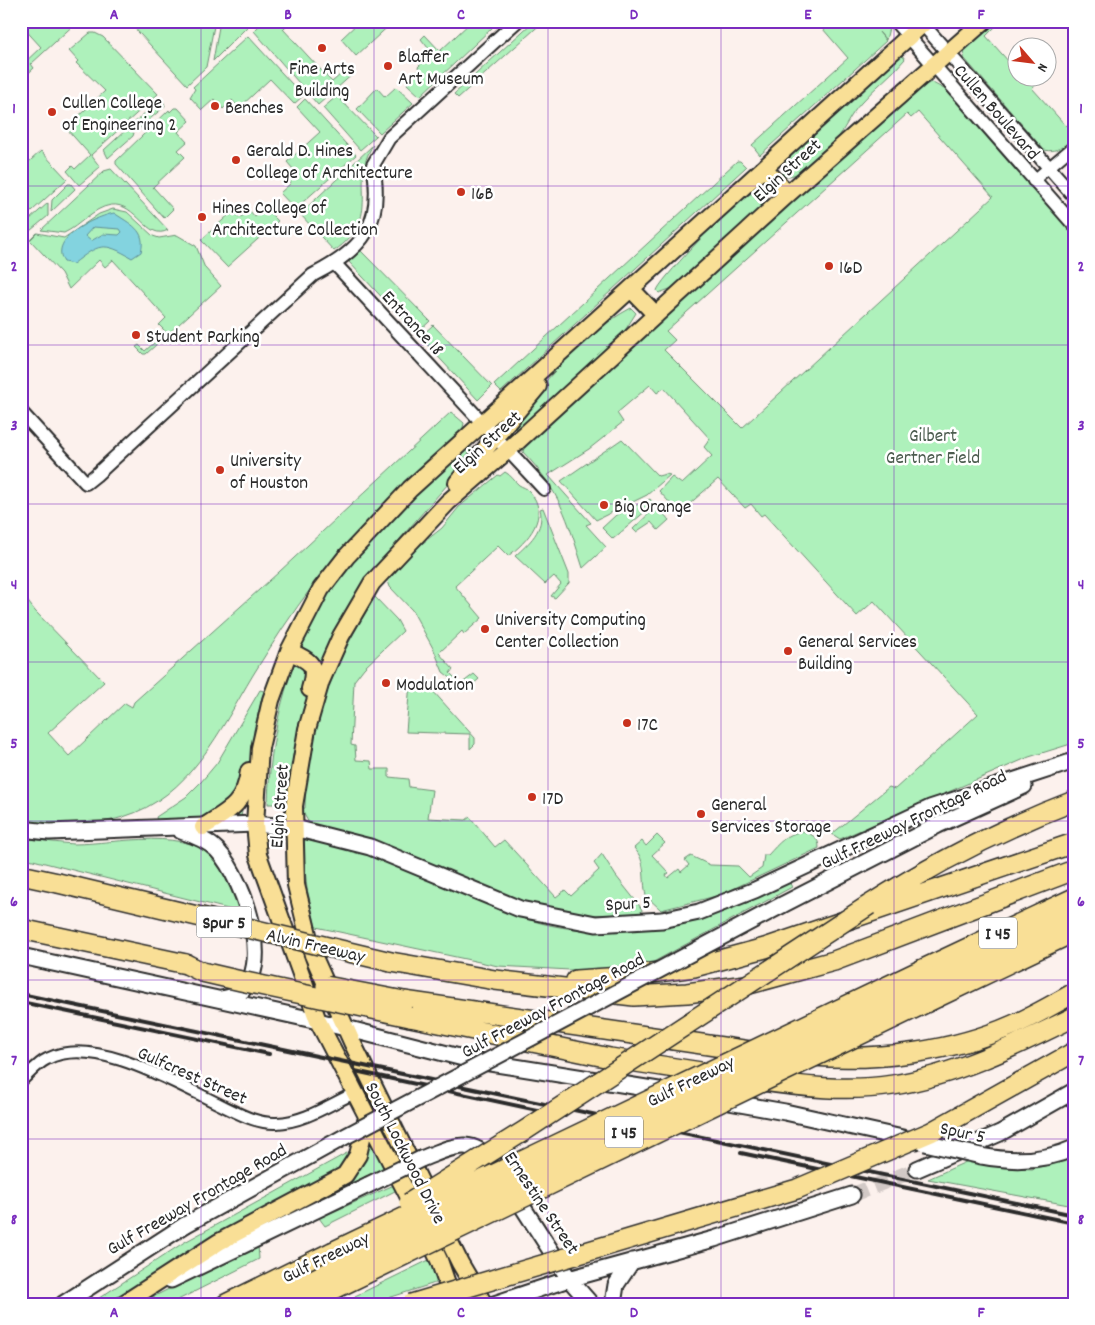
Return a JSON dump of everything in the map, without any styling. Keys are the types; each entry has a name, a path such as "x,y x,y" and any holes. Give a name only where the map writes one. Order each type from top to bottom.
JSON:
{"highway":[{"path":"332,1252 524,1131 892,890 1034,816 1074,801"},
{"path":"495,980 570,981 622,977 694,967 775,945 1074,843"},
{"path":"495,980 634,996 687,993 746,985 834,961 1074,870"},
{"name":"Alvin Freeway","path":"21,875 391,962 495,980"},
{"name":"Gulf Freeway","path":"931,983 1074,898"},
{"name":"Gulf Freeway","path":"264,1304 1074,914"},
{"path":"21,930 63,937 186,964 202,972 241,981 407,1009 742,1051 825,1057 895,1055 960,1044 1013,1025 1074,993"},
{"name":"Gulf Freeway","path":"304,1304 315,1279 332,1252 931,983 1074,932"},
{"path":"407,1009 629,1061 795,1086 850,1088 893,1085 956,1069 1013,1047 1074,1017"},
{"path":"411,1304 797,1189 931,1132 1024,1082 1074,1052"},
{"name":"Gulf Freeway","path":"226,1304 315,1279"}],"main road":[{"name":"Elgin Street","path":"346,1029 313,955 296,885 295,828 298,775 307,729 321,681 341,636 372,583 448,502 508,450 788,194 984,21"},
{"name":"Elgin Street","path":"318,1021 258,855 255,824 260,748 274,693 289,651 321,589 346,557 410,489 483,425 909,37 923,22"},
{"path":"764,168 788,194"},
{"path":"631,289 656,315"},
{"path":"448,502 452,489 536,388 553,361"},
{"path":"289,651 306,659 314,672 296,736 298,775"},
{"path":"203,827 232,810 243,796 248,782 256,717 274,693"},
{"name":"Spur 5","path":"21,829 50,832 255,824 295,828 370,847 520,909 596,924 662,920 699,912 755,890 930,808 1074,763"},
{"name":"Gulf Freeway Frontage Road","path":"63,1304 185,1225 346,1136 782,905 938,825 1074,763"},
{"path":"172,828 196,835 216,849 225,859 240,886 255,943 256,966 247,989 233,998 220,999"},
{"name":"Spur 5","path":"21,956 318,1021 471,1060 785,1112 1008,1161 1036,1159 1062,1154 1074,1148"},
{"name":"South Lockwood Drive","path":"318,1021 420,1221 438,1260 454,1304"},
{"name":"South Lockwood Drive","path":"346,1029 460,1263 484,1304"},
{"path":"917,1170 1000,1133 1074,1091"},
{"path":"123,1304 219,1242 345,1175 358,1155 367,1117"},
{"name":"Ernestine Street","path":"123,1304 421,1159 457,1146 474,1146 485,1152 495,1164 569,1279 591,1304"},
{"path":"494,1304 569,1279 714,1239 852,1195"},
{"path":"613,1304 616,1285 632,1261"}],"street":[{"path":"21,412 86,483 313,275 335,264 370,228 377,202 378,189 373,165 389,138 517,21"},
{"name":"Cullen Boulevard","path":"895,21 1033,181 1074,225"},
{"name":"Cullen Boulevard","path":"923,22 1074,196"},
{"path":"1033,181 1074,146"},
{"name":"Entrance 18","path":"335,264 544,489"},
{"name":"Gulfcrest Street","path":"21,1081 46,1059 70,1051 92,1052 114,1058 144,1070 247,1117 262,1122 276,1123 307,1116 354,1093"}],"green space":[{"path":"21,21 78,21 31,64 34,68 21,80 21,71 23,73 28,68 23,64 41,47 21,25"},
{"path":"128,21 215,21 206,67 187,85"},
{"path":"220,21 251,21 251,23 213,61"},
{"path":"264,21 291,21 283,29 332,82 349,67 354,73 318,105 254,31"},
{"path":"360,21 394,21 356,56 341,39"},
{"path":"472,21 487,21 492,28 420,96 407,84 419,69 418,67 432,53 421,39 425,35 440,51"},
{"path":"534,21 544,21 458,98 454,94"},
{"path":"816,21 884,21 889,28 886,40 879,32 886,41 760,155 752,145 848,58"},
{"path":"989,21 1001,21 986,36 1008,61 1008,88 1032,88 1066,126 1074,120 1074,138 1053,151 1044,150 964,58 965,46"},
{"path":"90,33 103,37 158,94 91,155 100,167 79,185 67,171 72,166 75,169 90,155 66,128 105,91 76,63 78,61 69,51"},
{"path":"248,36 303,96 294,104 270,79 239,108 232,100 223,109 214,99 202,110 190,97 195,89 193,87"},
{"path":"901,54 905,59 861,103 831,147 803,171 788,176 782,175 787,160 795,149"},
{"name":"Gilbert Gertner Field","path":"931,82 946,90 1074,234 1074,743 1029,757 840,839 832,834 889,787 895,789 978,714 874,601 857,616 764,514 761,516 751,504 745,508 718,479 679,513 659,491 672,477 682,484 712,456 704,447 710,439 664,388 657,393 650,385 617,413 623,422 589,449 548,475 591,523 586,525 606,547 583,568 561,506 546,480 523,452 524,445 801,192 922,87","holes":["918,112 993,197 742,428 664,350 675,340 666,331 907,114 911,118"]},
{"path":"396,87 413,103 380,133 357,109 377,88 385,97"},
{"path":"337,96 376,136 360,150 323,108"},
{"path":"160,99 163,100 165,106 136,131 133,124"},
{"path":"305,99 356,155 295,209 280,193 291,183 286,176 293,169 287,162 320,132 297,107"},
{"path":"174,108 178,108 190,121 178,132 187,142 178,150 185,157 153,187 173,209 164,218 116,164 116,161 169,110 170,112"},
{"path":"128,128 134,133 133,136 108,158 104,150"},
{"path":"373,145 366,159 362,212 358,225 349,238 334,251 300,214"},
{"path":"41,151 67,179 21,221 21,169"},
{"path":"737,161 740,161 746,167 501,392 494,385"},
{"path":"111,169 168,230 154,231 128,209 111,205 92,213 64,233 41,230 104,171"},
{"path":"68,184 71,184 75,189 51,212 52,200"},
{"path":"762,191 766,193 760,209 675,287 659,293 657,291 679,262 730,208 746,196"},
{"path":"48,203 48,216 25,235 21,227"},
{"path":"265,208 278,221 227,267 201,240 233,211 240,218 249,210 255,217"},
{"path":"113,209 127,212 153,236 159,238 177,235 196,246 205,268 221,286 146,354 143,354 136,347 139,345 145,351 166,332 159,325 166,318 113,260 105,267 99,260 69,289 61,273 30,240 37,233 64,238 99,214"},
{"path":"360,250 430,321 416,334 349,262"},
{"path":"631,308 636,313 619,340 525,424 515,429 511,424 565,360 596,331"},
{"path":"433,325 492,386 478,400 420,337"},
{"path":"451,412 464,423 462,432 366,524 314,584 260,663 215,739 185,778 167,794 146,807 123,817 85,824 21,822 21,597 23,595 35,611 104,682 48,733 69,756 125,703 132,707 134,702 279,572"},
{"path":"622,439 658,476 670,475 647,495 596,520 561,481"},
{"path":"470,447 476,452 388,553 342,618 320,662 304,708 293,756 288,804 268,804 274,739 281,707 290,676 316,616 332,588 351,561 376,531 418,491"},
{"path":"505,472 519,485 528,490 535,500 538,509 537,518 529,536 508,556 498,546 455,586 482,618 464,634 462,631 439,653 453,669 450,673 461,684 474,674 479,679 471,686 462,687 443,672 434,650 412,610 390,587 388,581 414,550 442,528 459,507 498,475 500,476"},
{"path":"650,499 654,504 613,539 602,528 616,515"},
{"path":"657,506 669,520 658,530 651,522 636,532 633,529"},
{"path":"543,508 569,574 569,583 555,598 551,596 561,584 554,576 545,584 515,556 535,536 540,523 540,509"},
{"path":"375,597 397,620 403,631 364,668 354,681 351,745 355,746 356,760 371,761 372,769 389,769 389,777 408,779 409,787 432,790 428,818 466,820 470,817 495,847 504,840 556,897 565,890 571,896 599,870 594,863 602,854 616,876 639,905 642,910 641,914 581,915 526,903 309,823 301,809 305,808 310,752 317,724 335,671"},
{"path":"424,681 475,738 475,744 470,749 470,734 406,732 410,682 416,689"},
{"path":"260,690 264,691 254,730 249,804 243,805 241,817 157,821 156,817 186,797 217,763"},
{"path":"803,831 816,839 819,848 720,895 661,910 646,896 641,859 634,848 642,841 646,846 657,835 665,843 652,855 669,873 666,875 668,878 679,869 681,872 689,865 685,860 691,856 710,865 738,866 749,877 762,868 764,855 768,855 787,837"},
{"path":"21,838 74,844 152,839 172,840 190,844 207,851 224,868 230,880 240,912 21,857"},
{"path":"306,838 372,856 490,906 530,920 573,929 620,931 688,922 750,901 789,882 792,887 646,966 570,970 498,966 316,927 307,889 302,839"},
{"path":"369,1140 384,1168 343,1187 355,1175"},
{"path":"354,1149 343,1169 180,1256 127,1293 107,1304 90,1304 183,1243"},
{"path":"1074,1158 1074,1206 928,1179 968,1161 1000,1167 1032,1169"},
{"path":"394,1185 397,1190 325,1226 319,1218"},
{"path":"258,1244 259,1259 170,1304 139,1304"},
{"path":"429,1260 438,1282 370,1304 356,1304 355,1296"}],"water":[{"path":"114,213 136,228 142,238 141,252 132,258 114,249 101,247 89,252 73,264 64,262 61,253 62,245 68,237 86,224","holes":["93,227 120,229 122,232 119,235 103,234 91,241 85,236"]}],"tunnel":[{"path":"852,1195 917,1169"}],"railway":[{"path":"21,994 1074,1215"},
{"path":"21,1002 269,1054"},
{"path":"355,1071 565,1116"},
{"path":"741,1153 1074,1223"}],"place":[{"name":"Fine Arts Building","path":"322,48"},
{"name":"Blaffer Art Museum","path":"388,66"},
{"name":"Benches","path":"215,106"},
{"name":"Cullen College of Engineering 2","path":"52,112"},
{"name":"Gerald D. Hines College of Architecture","path":"236,160"},
{"name":"16B","path":"461,192"},
{"name":"Hines College of Architecture Collection","path":"202,217"},
{"name":"16D","path":"829,266"},
{"name":"Student Parking","path":"136,335"},
{"name":"University of Houston","path":"220,470"},
{"name":"Big Orange","path":"604,505"},
{"name":"University Computing Center Collection","path":"485,629"},
{"name":"General Services Building","path":"788,651"},
{"name":"Modulation","path":"386,683"},
{"name":"17C","path":"627,723"},
{"name":"17D","path":"532,797"},
{"name":"General Services Storage","path":"701,814"}]}
